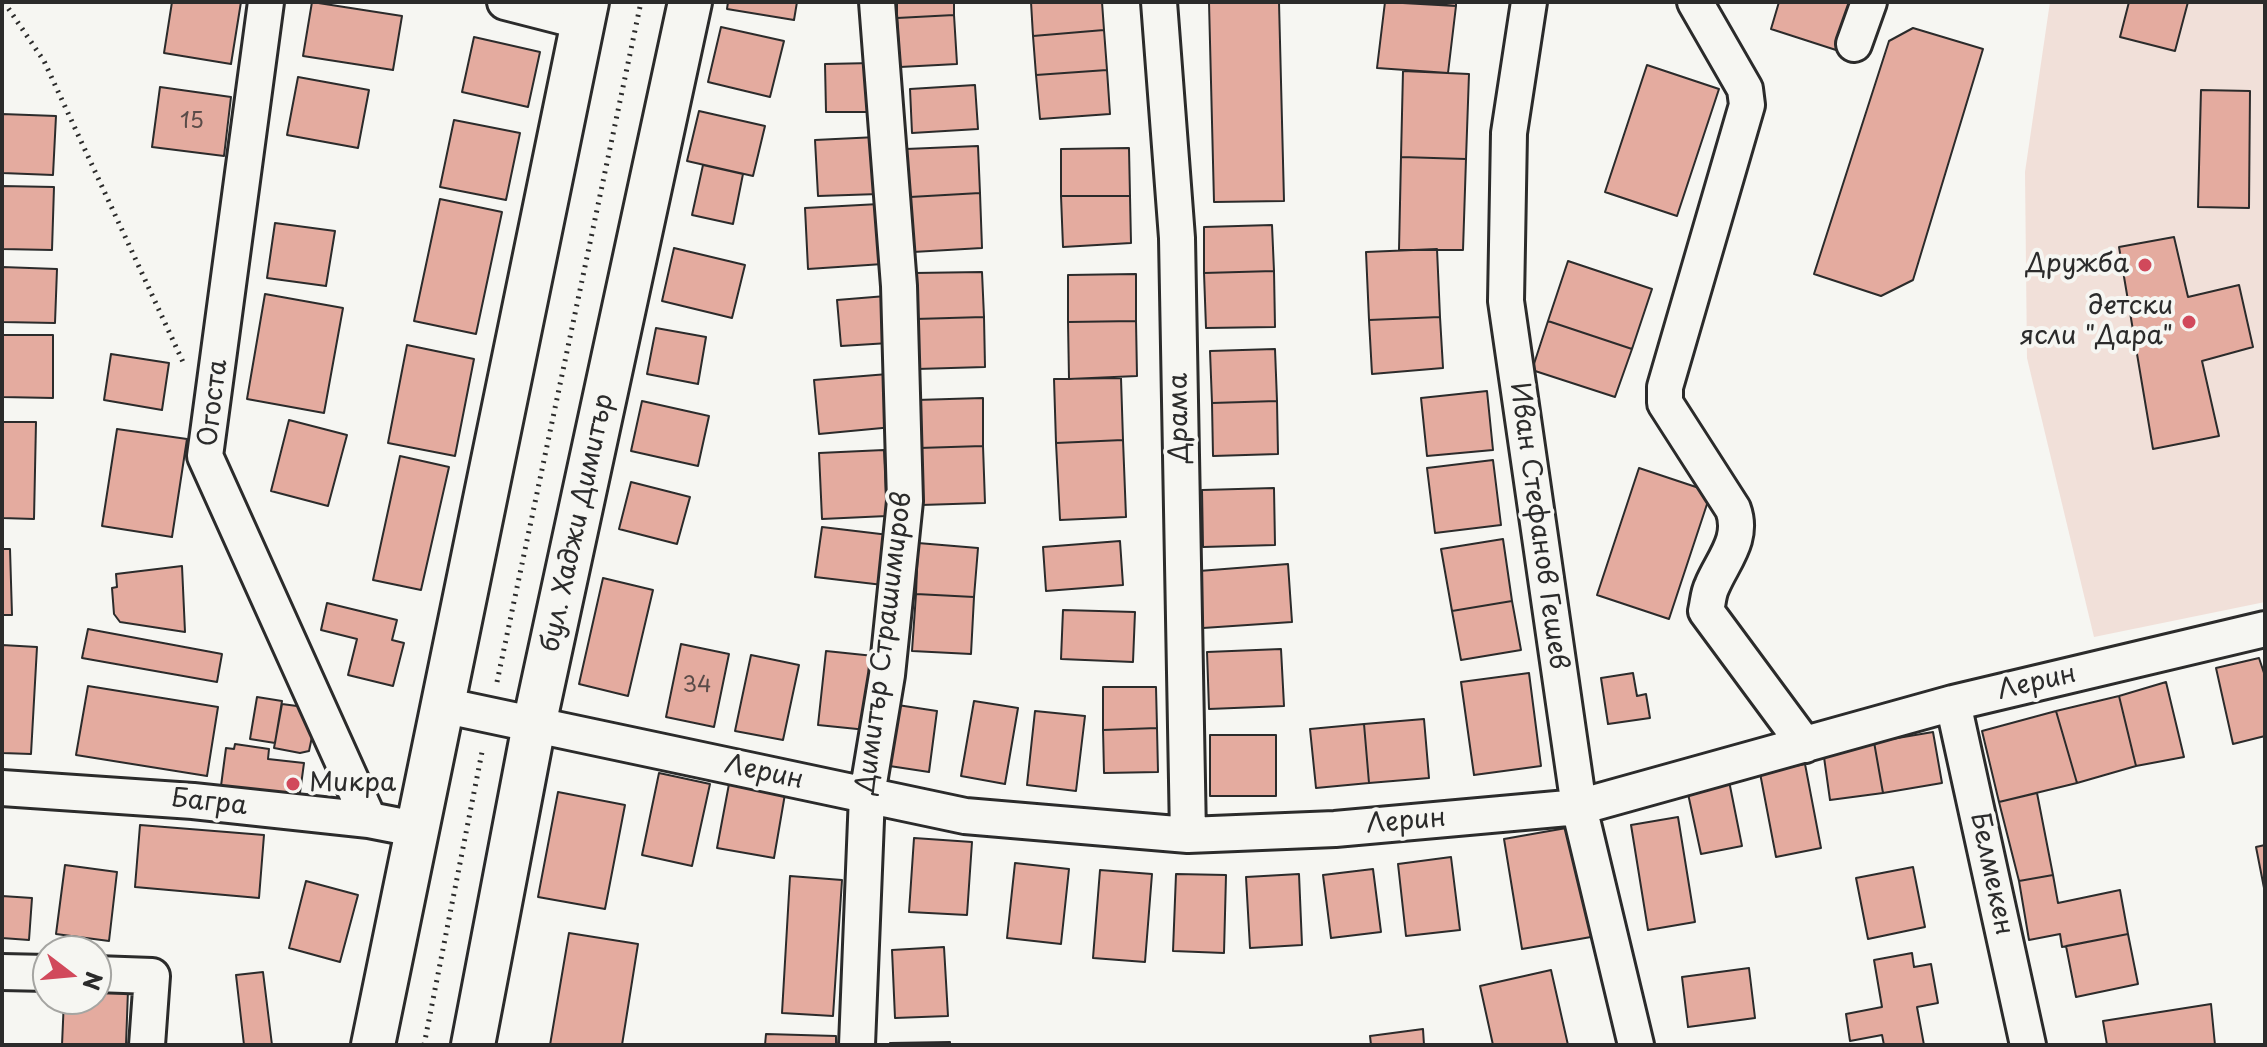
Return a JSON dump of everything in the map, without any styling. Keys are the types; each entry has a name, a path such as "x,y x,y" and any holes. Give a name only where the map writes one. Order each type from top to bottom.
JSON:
{"main road":[{"name":"бул. Хаджи Димитър","path":"473,1045 534,725 690,2"},
{"path":"373,1045 585,12"}],"street":[{"name":"Огоста","path":"266,2 205,456 369,820"},
{"path":"505,2 585,12"},
{"name":"Димитър Страшимиров","path":"857,1045 867,795 887,675 905,501 899,286 877,2"},
{"name":"Драма","path":"1159,2 1177,238 1188,835"},
{"name":"Иван Стефанов Гешев","path":"1529,2 1509,133 1506,301 1579,807 1636,1045"},
{"path":"1695,2 1745,89 1747,105 1665,387 1665,403 1733,509 1738,523 1736,538 1710,589 1706,611 1805,745"},
{"path":"1854,44 1869,2"},
{"name":"Лерин","path":"442,705 965,816 1188,835 1335,829 1579,807 1953,703 2265,629"},
{"name":"Белмекен","path":"1953,703 2028,1045"},
{"name":"Багра","path":"2,788 193,801 369,820 415,829"},
{"path":"2,972 32,973"},
{"path":"112,975 152,976 147,1045"}],"path":[{"path":"4,2 44,61 184,364"},
{"path":"424,1045 641,2"}],"shaded area":[{"name":"Дружба","path":"2050,2 2265,2 2265,602 2094,637 2027,358 2025,172"}],"building":[{"path":"172,2 241,2 231,64 164,53"},
{"path":"312,2 402,16 393,70 303,56"},
{"path":"728,2 797,2 794,20 727,9"},
{"path":"897,2 954,2 954,15 897,18"},
{"path":"1031,2 1102,2 1104,30 1033,36"},
{"path":"1209,2 1279,2 1284,201 1214,202"},
{"path":"1385,2 1456,6 1448,73 1377,68"},
{"path":"1418,2 1456,2 1456,6"},
{"path":"1779,2 1853,2 1836,50 1771,29"},
{"path":"2129,2 2188,2 2175,51 2120,37"},
{"path":"954,15 957,64 900,67 897,18"},
{"path":"721,27 784,41 770,97 708,82"},
{"path":"1913,28 1983,49 1913,280 1881,296 1814,274 1889,41"},
{"path":"1104,30 1107,70 1036,75 1033,36"},
{"path":"474,37 540,52 528,107 462,92"},
{"path":"873,63 874,112 826,112 825,64"},
{"path":"1647,65 1719,89 1677,216 1605,192"},
{"path":"1107,70 1110,114 1040,119 1036,75"},
{"path":"1403,71 1469,74 1466,159 1401,157"},
{"path":"298,77 369,90 358,148 287,135"},
{"path":"975,85 978,129 912,133 910,89"},
{"path":"160,87 231,97 224,156 152,147"},
{"path":"2201,90 2250,91 2249,208 2198,207"},
{"path":"699,111 765,126 753,176 687,161"},
{"path":"2,114 56,116 53,175 2,173"},
{"path":"454,120 520,133 506,200 440,187"},
{"path":"877,137 879,194 818,196 815,140"},
{"path":"978,146 980,193 910,197 906,149"},
{"path":"1129,148 1130,196 1061,196 1061,149"},
{"path":"1401,157 1466,159 1463,250 1399,250"},
{"path":"703,165 743,174 733,224 692,215"},
{"path":"2,186 54,187 52,250 2,249"},
{"path":"980,193 982,248 913,252 910,197"},
{"path":"1061,196 1130,196 1131,243 1063,247"},
{"path":"440,199 502,212 476,334 414,321"},
{"path":"879,204 883,264 808,269 805,208"},
{"path":"275,223 335,231 326,286 267,278"},
{"path":"1272,225 1274,271 1204,273 1204,227"},
{"name":"детски ясли \"Дара\"","path":"2174,237 2188,297 2239,285 2253,347 2202,361 2219,436 2153,449 2119,247"},
{"path":"674,248 745,265 732,318 662,301"},
{"path":"1437,249 1440,317 1369,320 1366,252"},
{"path":"1568,261 1652,289 1632,349 1548,321"},
{"path":"2,267 57,269 55,323 2,322"},
{"path":"1274,271 1275,327 1206,328 1204,273"},
{"path":"982,272 984,317 915,319 914,273"},
{"path":"1136,274 1136,321 1068,322 1068,275"},
{"path":"265,294 343,308 324,413 247,399"},
{"path":"886,296 889,343 841,346 837,300"},
{"path":"984,317 985,367 917,369 915,319"},
{"path":"1440,317 1443,368 1372,374 1369,320"},
{"path":"1136,321 1137,376 1069,379 1068,322"},
{"path":"1548,321 1632,349 1615,397 1532,370"},
{"path":"656,328 706,337 698,384 647,374"},
{"path":"2,335 53,335 53,398 2,397"},
{"path":"407,345 474,359 455,456 388,443"},
{"path":"1275,349 1277,401 1212,403 1210,351"},
{"path":"111,354 169,363 162,410 104,400"},
{"path":"888,374 893,427 819,434 814,380"},
{"path":"1121,378 1123,440 1056,443 1054,379"},
{"path":"1487,391 1493,450 1427,456 1421,398"},
{"path":"983,398 983,446 919,448 916,400"},
{"path":"642,401 709,416 698,466 631,451"},
{"path":"1277,401 1278,454 1213,456 1212,403"},
{"path":"289,420 347,435 328,506 271,491"},
{"path":"2,422 36,422 34,519 2,518"},
{"path":"117,429 187,439 172,537 102,526"},
{"path":"1123,440 1126,517 1060,520 1056,443"},
{"path":"983,446 985,503 921,505 919,448"},
{"path":"884,450 887,516 822,519 819,453"},
{"path":"400,456 449,467 421,590 373,580"},
{"path":"1493,460 1501,525 1435,533 1427,468"},
{"path":"1639,468 1711,492 1669,619 1597,595"},
{"path":"631,482 690,497 677,544 619,529"},
{"path":"1274,488 1275,545 1203,547 1202,490"},
{"path":"822,527 889,535 883,585 815,577"},
{"path":"1503,539 1512,601 1452,611 1441,549"},
{"path":"1120,541 1123,585 1046,591 1043,547"},
{"path":"918,543 978,548 974,597 916,594"},
{"path":"2,549 10,549 12,615 2,615"},
{"path":"1288,564 1292,622 1203,628 1199,571"},
{"path":"182,566 185,632 120,622 114,614 112,588 117,587 116,574"},
{"path":"603,578 653,590 628,696 579,684"},
{"path":"916,594 974,597 971,654 912,651"},
{"path":"1512,601 1521,650 1461,660 1452,611"},
{"path":"327,603 397,620 392,640 404,643 393,686 348,675 357,639 321,630"},
{"path":"1063,610 1135,612 1133,662 1061,659"},
{"path":"88,629 222,654 217,682 82,658"},
{"path":"681,644 729,654 714,727 666,717"},
{"path":"2,645 37,647 31,754 2,753"},
{"path":"1281,649 1284,706 1209,709 1207,652"},
{"path":"826,651 874,656 867,730 818,725"},
{"path":"751,655 799,665 783,740 735,731"},
{"path":"2259,658 2265,676 2265,736 2233,744 2216,668"},
{"path":"1529,673 1541,766 1474,775 1461,682"},
{"path":"1633,673 1637,696 1646,694 1650,718 1608,724 1601,678"},
{"path":"2166,682 2184,757 2136,766 2119,696"},
{"path":"88,686 218,707 207,776 76,755"},
{"path":"1103,687 1156,687 1157,728 1103,730"},
{"path":"2119,696 2136,766 2077,783 2056,711"},
{"path":"257,697 282,701 275,743 250,739"},
{"path":"974,701 1018,708 1005,784 961,776"},
{"path":"282,704 297,706 310,715 313,732 309,751 300,753 274,748"},
{"path":"891,704 937,711 929,772 883,765"},
{"path":"1035,711 1085,716 1076,791 1027,785"},
{"path":"2056,711 2077,783 1999,802 1982,731"},
{"path":"1424,719 1429,778 1369,783 1364,724"},
{"path":"1364,724 1369,783 1316,788 1310,729"},
{"path":"1157,728 1158,772 1104,773 1103,730"},
{"path":"1933,732 1942,783 1883,793 1874,742"},
{"path":"1210,735 1276,735 1276,796 1210,796"},
{"path":"1874,742 1883,793 1830,800 1823,750"},
{"path":"235,744 269,749 268,759 304,763 299,800 219,801 226,748 234,749"},
{"path":"1805,764 1821,848 1776,857 1760,773"},
{"path":"659,773 710,784 692,866 642,855"},
{"path":"1729,781 1742,846 1701,854 1687,789"},
{"path":"729,784 785,794 774,858 717,848"},
{"path":"558,792 625,805 605,909 538,897"},
{"path":"2037,793 2053,875 2019,881 1999,802"},
{"path":"1678,817 1695,922 1648,930 1631,825"},
{"path":"140,825 264,835 259,898 135,887"},
{"path":"1572,827 1591,937 1522,949 1504,839"},
{"path":"914,838 972,842 967,915 909,912"},
{"path":"2265,845 2265,893 2256,847"},
{"path":"1451,857 1460,930 1406,936 1398,864"},
{"path":"1015,863 1069,869 1061,944 1007,938"},
{"path":"65,865 117,872 110,935 56,934"},
{"path":"1913,867 1925,927 1868,939 1856,878"},
{"path":"1373,869 1381,932 1331,938 1323,875"},
{"path":"1100,870 1152,874 1145,962 1093,958"},
{"path":"1176,874 1226,875 1224,953 1173,951"},
{"path":"1299,874 1302,945 1250,948 1246,877"},
{"path":"2053,875 2058,903 2120,890 2128,934 2062,947 2060,934 2029,940 2019,881"},
{"path":"790,876 842,880 833,1016 782,1013"},
{"path":"306,881 358,895 340,962 289,948"},
{"path":"2,896 32,898 29,940 2,938"},
{"path":"569,933 638,944 622,1045 550,1045"},
{"path":"2128,934 2138,984 2076,997 2066,946"},
{"path":"944,947 948,1016 895,1018 892,950"},
{"path":"1912,953 1914,967 1931,964 1938,1003 1917,1007 1924,1045 1884,1045 1882,1035 1850,1041 1846,1014 1882,1007 1874,960"},
{"path":"1749,968 1755,1018 1688,1027 1682,977"},
{"path":"1551,970 1568,1045 1493,1045 1480,986"},
{"path":"263,972 272,1045 244,1045 236,975"},
{"path":"112,989 128,990 126,1045 62,1045 63,1015 112,1015"},
{"path":"2211,1004 2215,1045 2107,1045 2103,1021"},
{"path":"1423,1029 1424,1045 1371,1045 1370,1036"},
{"path":"766,1034 836,1036 836,1045 765,1045"},
{"path":"950,1042 950,1045 890,1045 890,1043"}],"place":[{"name":"Дружба","path":"2145,265"},
{"name":"детски ясли \"Дара\"","path":"2189,322"},
{"name":"Микра","path":"293,784"}]}
